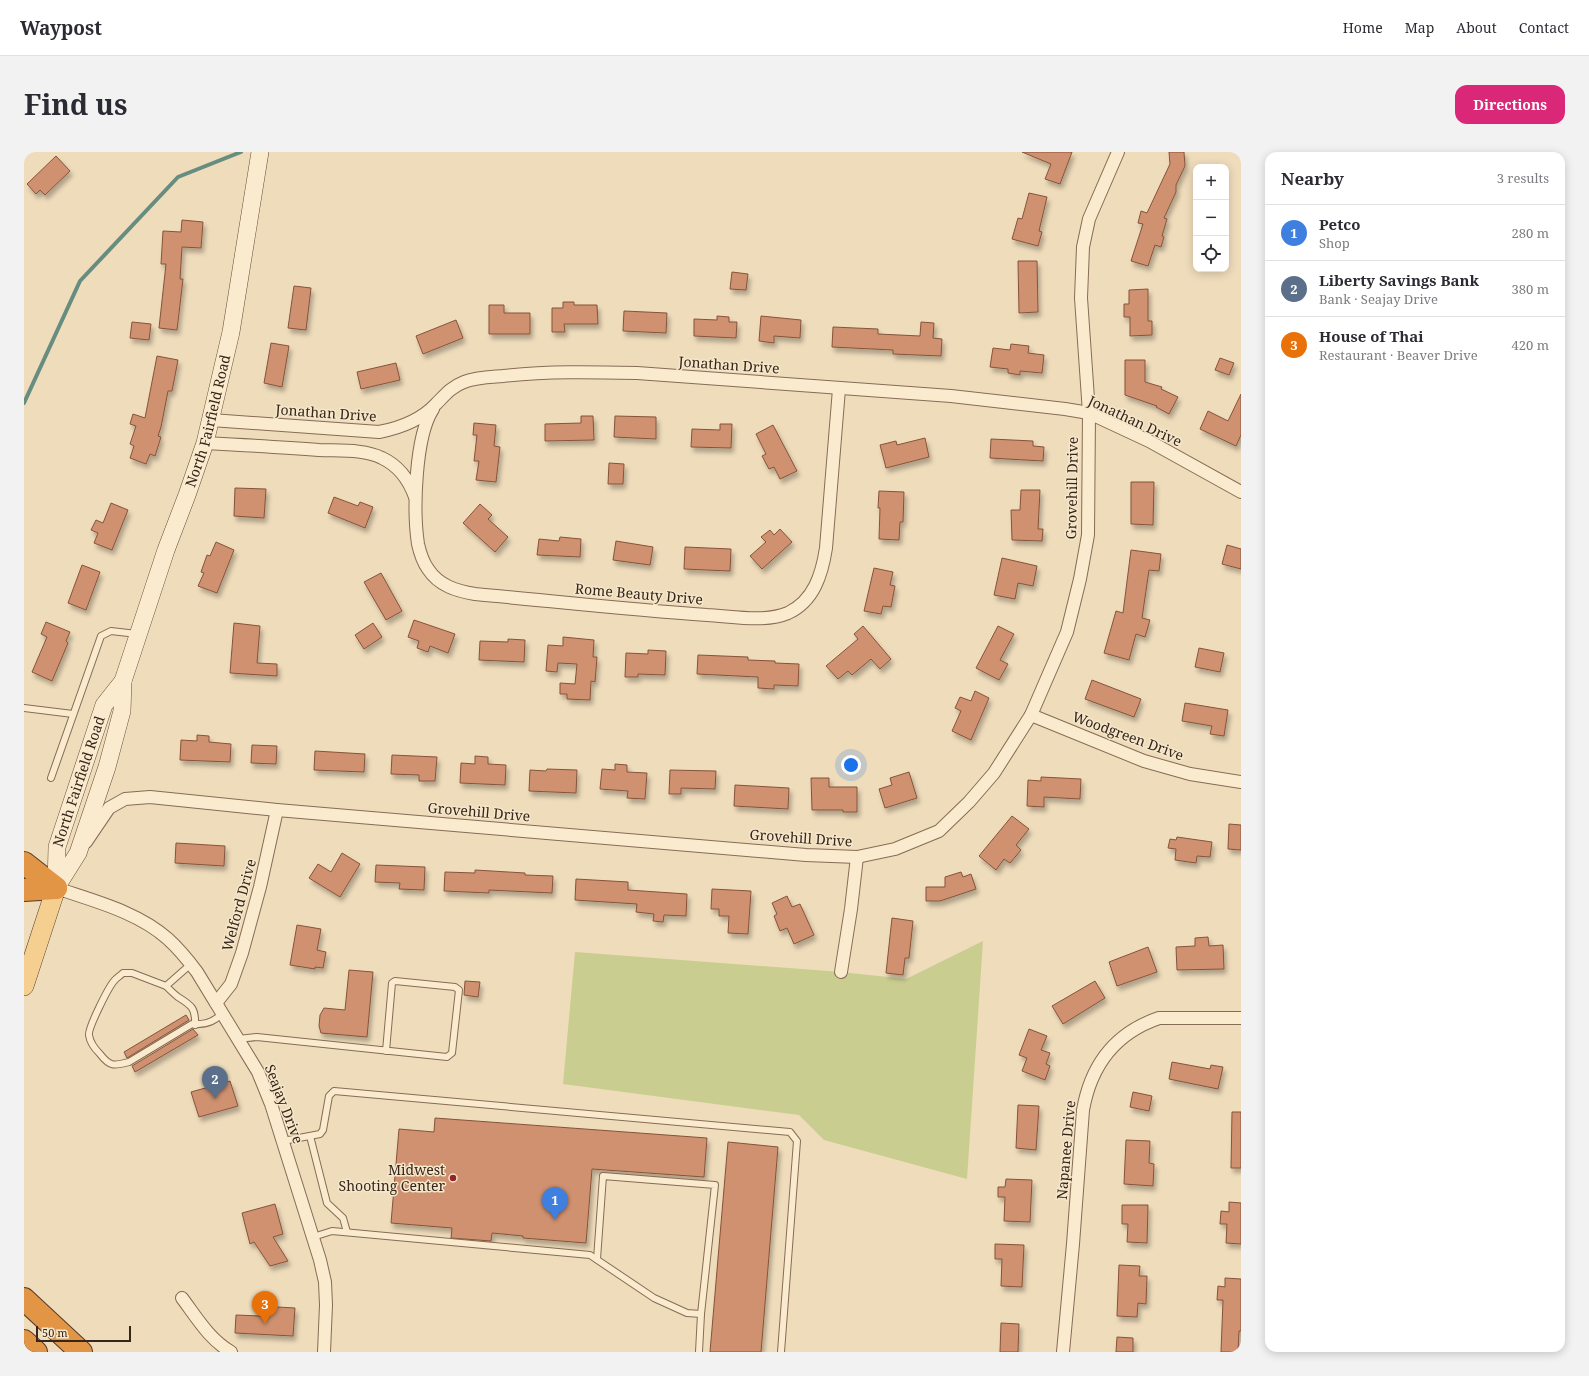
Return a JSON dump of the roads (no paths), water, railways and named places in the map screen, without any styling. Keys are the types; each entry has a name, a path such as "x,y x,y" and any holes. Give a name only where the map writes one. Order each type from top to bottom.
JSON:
{"highway":[{"path":"24,863 56,888"},
{"path":"24,890 56,888"},
{"path":"24,1299 81,1352"},
{"path":"24,1341 36,1352"}],"main road":[{"name":"North Fairfield Road","path":"24,986 56,888 78,854 107,767 122,710 123,681 166,550 188,495 205,443 231,332 260,152"},
{"name":"North Fairfield Road","path":"56,888 57,847 104,705 123,681"}],"street":[{"name":"Grovehill Drive","path":"78,854 109,808 124,799 150,797 277,810 857,857 895,849 939,831 969,802 994,773 1031,715 1067,632 1080,579 1088,535 1089,413 1081,298 1084,246 1089,219 1118,152"},
{"name":"Jonathan Drive","path":"211,420 379,432 394,429 410,422 424,414 449,390 465,381 477,378 523,374 589,372 637,373 984,399 1065,408 1089,413 1149,441 1241,492"},
{"name":"Rome Beauty Drive","path":"436,404 428,418 422,435 416,505 418,543 423,561 429,571 437,580 447,587 458,591 475,594 682,613 761,618 779,616 794,609 807,598 816,587 823,567 827,541 839,389"},
{"path":"205,443 337,451 374,455 390,462 402,474 412,489 416,505"},
{"name":"Woodgreen Drive","path":"1031,715 1144,761 1190,774 1241,782"},
{"name":"Welford Drive","path":"219,1008 231,984 242,953 260,887 277,810"},
{"path":"841,972 851,909 857,857"},
{"name":"Seajay Drive","path":"56,888 99,903 150,926 167,939 191,964 258,1072 271,1104 283,1141 313,1237 325,1282 326,1304 324,1352"},
{"name":"Napanee Drive","path":"1063,1352 1073,1244 1082,1110 1092,1076 1101,1060 1114,1045 1132,1030 1151,1020 1159,1018 1241,1018"},
{"path":"182,1298 209,1335 230,1352"}],"lane":[{"path":"51,778 101,636 111,631 138,634"},
{"path":"24,708 73,714"},
{"path":"166,986 191,964"},
{"path":"196,1025 196,1014 186,1000 178,997 166,986 132,973 123,973 114,981 109,989 93,1022 89,1034 93,1046 106,1062 110,1065 119,1065 129,1062 192,1024 196,1025 202,1025 212,1022 219,1008"},
{"path":"238,1039 257,1038 386,1051 447,1057 452,1053 459,990 455,987 395,980 392,984 386,1051"},
{"path":"283,1141 320,1134 323,1130 329,1096 334,1092 790,1132 797,1141 781,1352"},
{"path":"310,1136 328,1203 343,1218 347,1232"},
{"path":"597,1259 603,1176 715,1185 701,1314 699,1352"},
{"path":"313,1237 332,1231 590,1255 654,1298 687,1313 701,1314"}],"waterway":[{"path":"24,403 80,281 178,177 241,152"}],"place":[{"name":"Liberty Savings Bank","path":"215,1099"},
{"name":"Midwest Shooting Center","path":"453,1178"},
{"name":"Petco","path":"555,1220"},
{"name":"House of Thai","path":"265,1324"}]}
